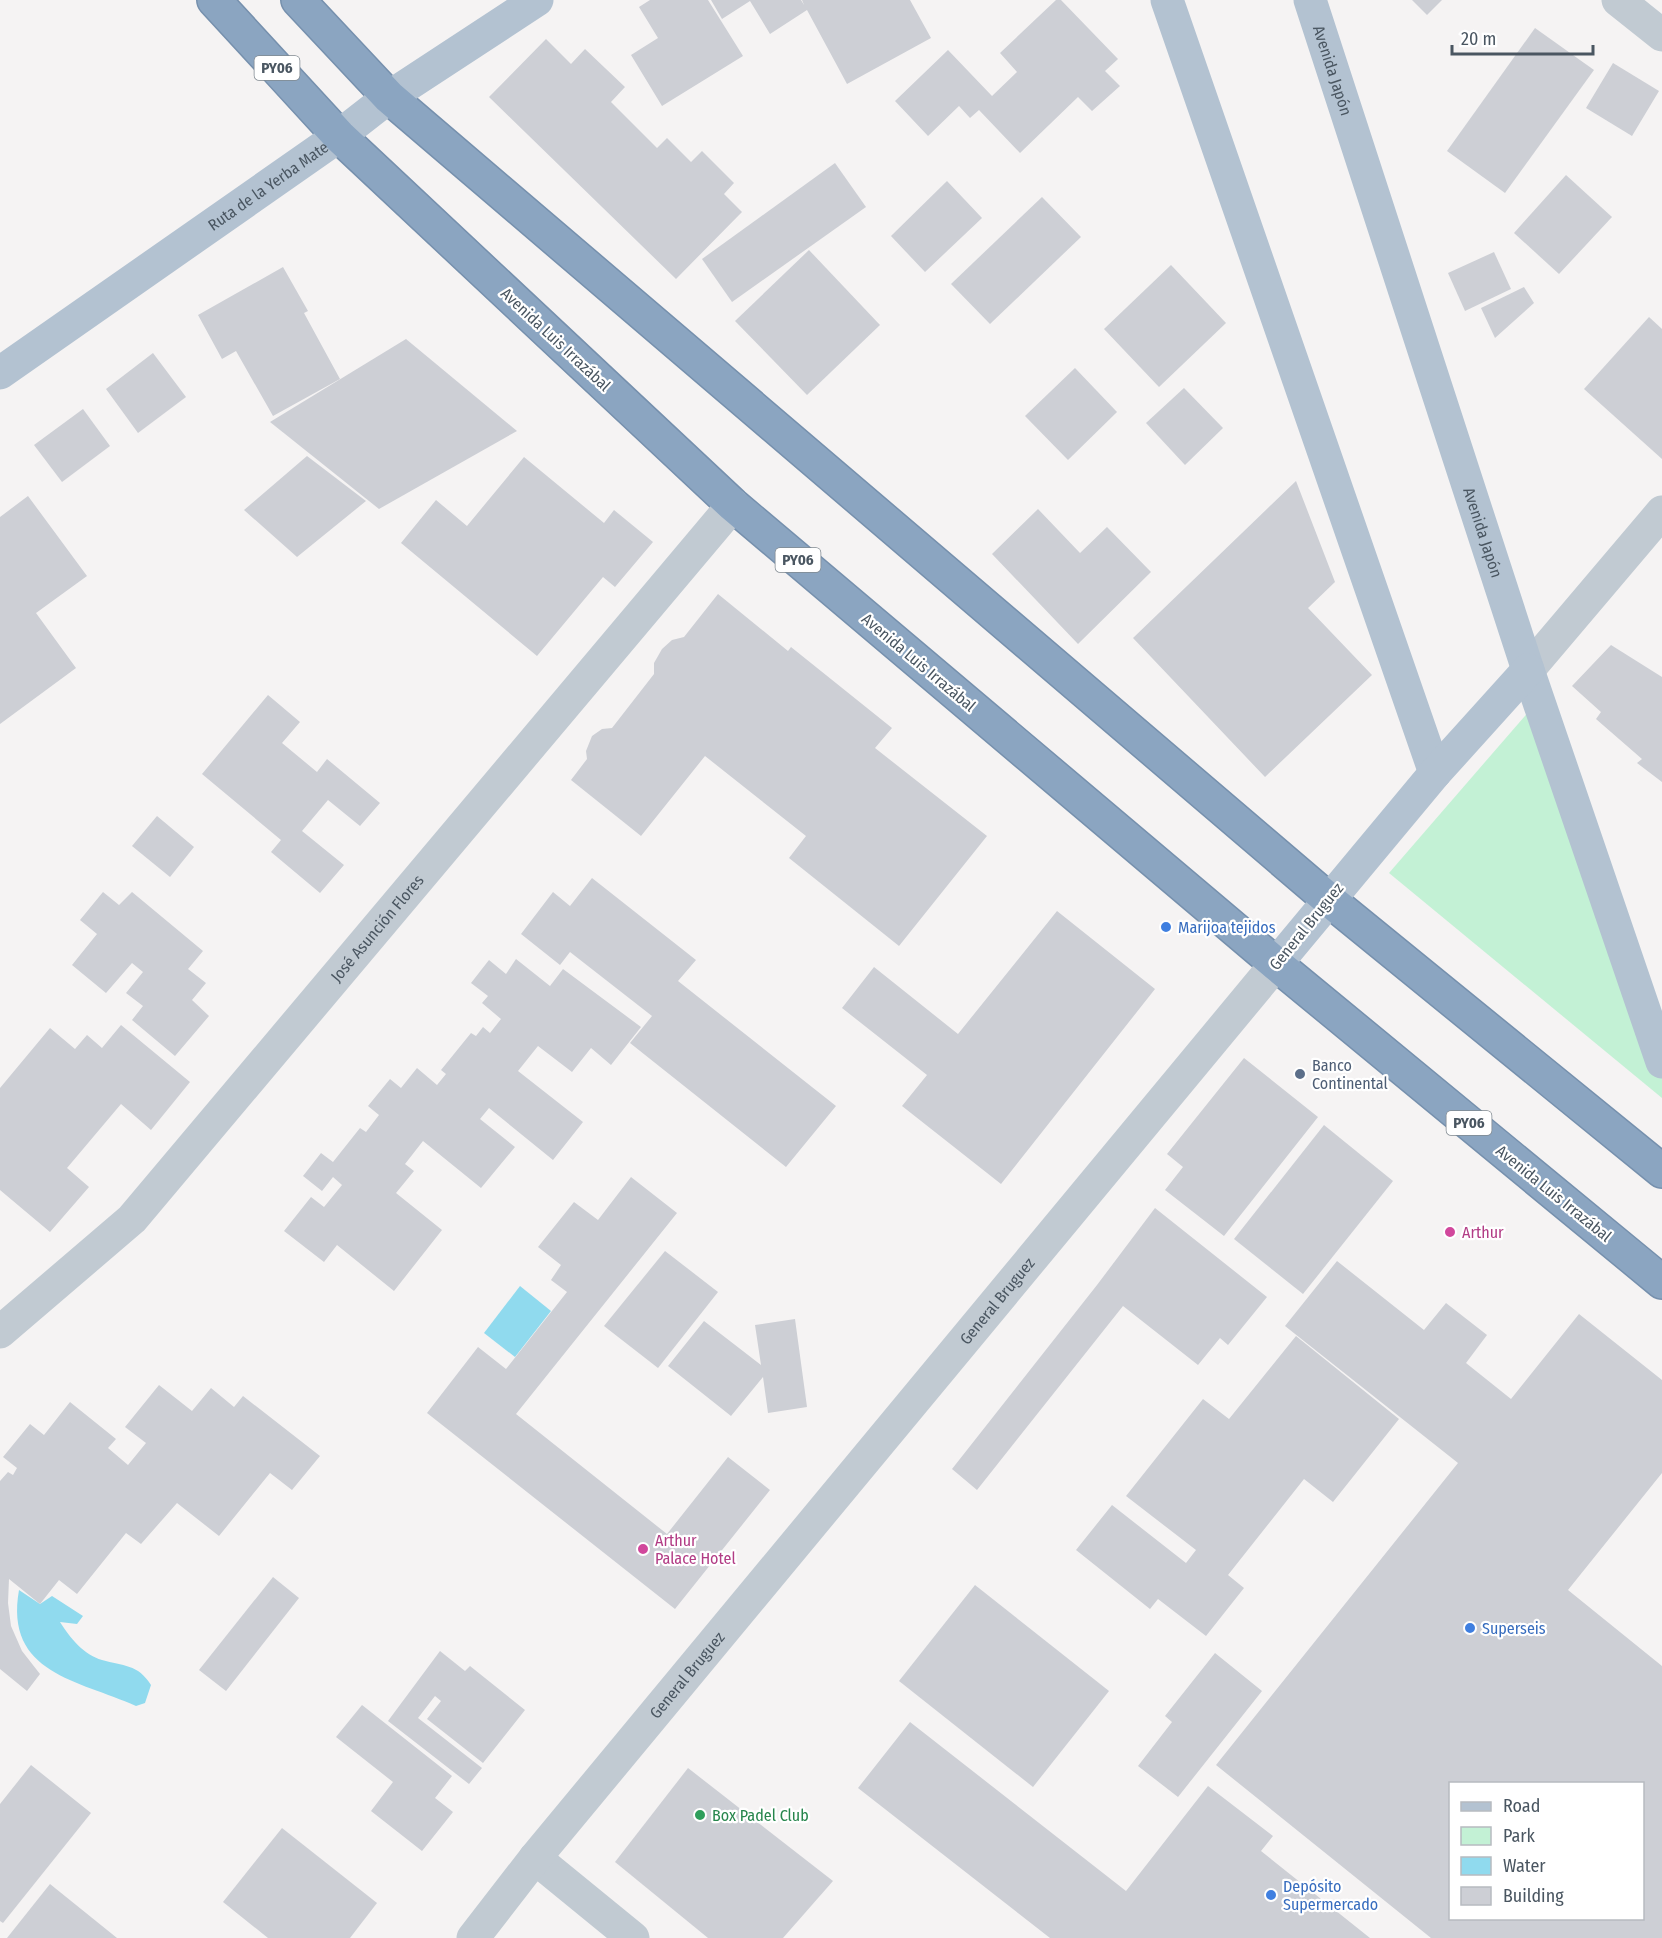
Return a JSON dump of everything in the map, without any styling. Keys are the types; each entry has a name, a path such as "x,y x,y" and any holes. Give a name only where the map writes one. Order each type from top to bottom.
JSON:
{"highway":[{"name":"Avenida Luis Irrazábal","path":"214,0 339,136 733,505 1276,964 1662,1282"},
{"path":"298,0 389,97 1328,899 1662,1170"}],"main road":[{"name":"Ruta de la Yerba Mate","path":"0,373 339,136 389,97 537,0"},
{"path":"1167,0 1435,773"},
{"name":"Avenida Japón","path":"1310,0 1528,670 1662,1062"},
{"name":"General Bruguez","path":"1276,964 1435,773 1528,670"}],"street":[{"path":"1618,0 1662,35"},
{"name":"José Asunción Flores","path":"0,1332 132,1219 733,505"},
{"path":"1528,670 1662,512"},
{"name":"General Bruguez","path":"473,1938 536,1858 1276,964"},
{"path":"536,1858 633,1938"}],"green space":[{"path":"1543,695 1662,1015 1662,1098 1389,873"}],"water":[{"path":"520,1286 551,1311 515,1357 484,1333"},
{"path":"19,1590 40,1604 52,1596 83,1616 77,1624 60,1622 73,1640 95,1658 130,1667 141,1673 151,1685 145,1703 136,1706 70,1680 51,1670 34,1657 23,1640 17,1618"}],"building":[{"path":"650,0 708,0 743,56 662,106 631,55 658,38 639,7"},
{"path":"711,0 801,0 804,5 802,0 910,0 931,38 847,84 807,10 770,34 750,1 722,19"},
{"path":"1056,0 1061,0 1118,59 1105,71 1120,86 1092,111 1078,97 1020,153 979,110 970,118 959,106 928,136 895,101 948,50 992,96 1017,72 1000,53"},
{"path":"1412,0 1442,0 1427,15"},
{"path":"1535,28 1594,70 1505,193 1447,151"},
{"path":"546,39 571,64 585,49 625,87 611,102 657,148 667,138 691,162 702,151 734,183 724,194 742,212 676,279 489,97"},
{"path":"1613,63 1659,91 1632,136 1586,108"},
{"path":"835,163 866,207 732,302 702,259"},
{"path":"1566,175 1612,217 1559,274 1514,233"},
{"path":"947,181 982,218 925,272 891,236"},
{"path":"1042,197 1081,237 990,324 951,284"},
{"path":"809,250 880,325 807,395 735,321"},
{"path":"1494,252 1511,289 1465,311 1448,273"},
{"path":"1171,265 1226,323 1159,387 1104,329"},
{"path":"283,267 308,311 304,313 340,379 273,416 236,351 222,359 198,315"},
{"path":"1524,287 1534,303 1495,338 1481,308"},
{"path":"1649,317 1662,329 1662,459 1584,389"},
{"path":"406,339 517,431 379,509 270,422"},
{"path":"153,353 186,397 138,433 106,389"},
{"path":"1075,368 1117,412 1068,460 1025,416"},
{"path":"1184,388 1223,428 1185,465 1146,423"},
{"path":"83,409 110,446 62,482 34,445"},
{"path":"307,456 366,501 297,557 244,510"},
{"path":"524,457 604,523 614,510 653,542 615,587 603,577 537,656 401,543 436,500 467,526"},
{"path":"1296,481 1335,582 1308,608 1372,675 1265,777 1133,638"},
{"path":"28,496 87,576 36,613 76,668 0,724 0,517"},
{"path":"1038,509 1080,553 1107,527 1151,572 1078,644 992,554"},
{"path":"718,594 788,651 791,647 892,728 875,748 987,836 899,946 789,858 806,836 705,756 641,836 571,780 587,759 586,751 592,736 602,729 612,728 654,674 654,663 662,649 672,640 684,637"},
{"path":"1611,645 1662,677 1662,782 1637,763 1642,759 1596,719 1601,712 1572,686"},
{"path":"268,695 300,722 282,743 317,772 327,759 380,803 360,826 328,800 302,831 344,865 320,893 271,852 281,840 202,774"},
{"path":"157,816 194,847 170,877 132,846"},
{"path":"592,878 696,960 678,981 836,1106 786,1167 630,1043 652,1016 570,952 560,965 521,934 553,892 570,906"},
{"path":"103,892 119,905 132,892 203,951 188,969 206,983 192,1000 209,1016 175,1056 132,1020 143,1006 126,993 143,972 132,963 106,993 72,965 97,934 80,920"},
{"path":"1057,911 1155,989 1001,1184 902,1106 927,1075 842,1008 874,967 958,1034"},
{"path":"516,959 550,986 563,969 641,1027 611,1065 591,1048 572,1072 538,1046 518,1071 583,1122 553,1160 489,1108 480,1119 515,1147 481,1188 423,1141 405,1164 414,1171 396,1193 442,1230 394,1291 337,1245 324,1262 284,1231 311,1197 324,1207 342,1185 333,1177 322,1191 303,1176 321,1153 333,1162 360,1128 366,1132 379,1115 368,1106 390,1079 401,1088 417,1068 437,1085 446,1074 441,1070 471,1033 476,1036 483,1027 490,1033 501,1019 482,1003 488,996 471,983 489,960 506,974"},
{"path":"121,1025 190,1082 151,1130 121,1104 67,1168 89,1187 50,1232 0,1190 0,1088 50,1028 75,1049 87,1035 102,1048"},
{"path":"1244,1058 1318,1117 1224,1236 1165,1190 1183,1167 1167,1154"},
{"path":"1324,1125 1393,1181 1303,1294 1234,1239"},
{"path":"631,1177 677,1213 516,1414 667,1534 728,1457 770,1490 675,1609 427,1413 478,1347 506,1369 567,1292 551,1280 561,1265 538,1247 574,1202 598,1220"},
{"path":"1155,1208 1267,1297 1228,1345 1220,1338 1198,1365 1123,1306 977,1490 952,1469"},
{"path":"665,1251 718,1292 658,1368 604,1326"},
{"name":"Superseis","path":"1337,1261 1424,1330 1446,1303 1487,1335 1466,1363 1511,1399 1579,1314 1662,1380 1662,1473 1568,1590 1662,1666 1662,1938 1431,1938 1216,1765 1458,1463 1285,1326"},
{"path":"795,1319 807,1407 768,1413 763,1377 731,1416 668,1366 704,1321 761,1365 755,1325"},
{"path":"1296,1336 1399,1419 1333,1502 1304,1479 1228,1575 1244,1588 1206,1636 1158,1599 1150,1609 1076,1550 1112,1505 1186,1563 1196,1550 1126,1496 1203,1399 1229,1419"},
{"path":"159,1385 192,1411 211,1388 234,1407 243,1396 320,1456 292,1490 270,1473 219,1536 177,1503 141,1544 126,1533 77,1594 59,1580 40,1604 9,1579 8,1603 11,1626 22,1651 40,1674 27,1691 0,1669 0,1481 8,1472 13,1475 17,1468 3,1457 30,1424 44,1435 70,1402 116,1439 108,1448 128,1465 146,1443 125,1427"},
{"path":"273,1577 299,1598 226,1691 199,1670"},
{"path":"975,1585 1109,1691 1033,1787 899,1681"},
{"path":"440,1651 465,1671 470,1666 525,1710 483,1763 427,1719 441,1701 435,1696 418,1718 482,1768 469,1784 388,1721"},
{"path":"1215,1653 1262,1691 1178,1797 1138,1766 1172,1722 1165,1716"},
{"path":"362,1705 452,1776 435,1798 453,1812 422,1851 371,1811 393,1782 336,1737"},
{"path":"910,1722 1126,1891 1208,1786 1273,1836 1261,1851 1370,1938 1050,1938 858,1788"},
{"path":"31,1765 91,1813 3,1923 0,1921 0,1804"},
{"name":"Box Padel Club","path":"688,1768 833,1881 783,1938 708,1938 615,1862"},
{"path":"282,1828 377,1903 350,1938 268,1938 223,1902"},
{"path":"50,1884 117,1938 7,1938"}],"place":[{"name":"Marijoa tejidos","path":"1166,927"},
{"name":"Banco Continental","path":"1300,1074"},
{"name":"Arthur","path":"1450,1232"},
{"name":"Arthur Palace Hotel","path":"643,1549"},
{"name":"Superseis","path":"1470,1628"},
{"name":"Box Padel Club","path":"700,1815"},
{"name":"Depósito Supermercado","path":"1271,1895"}]}
